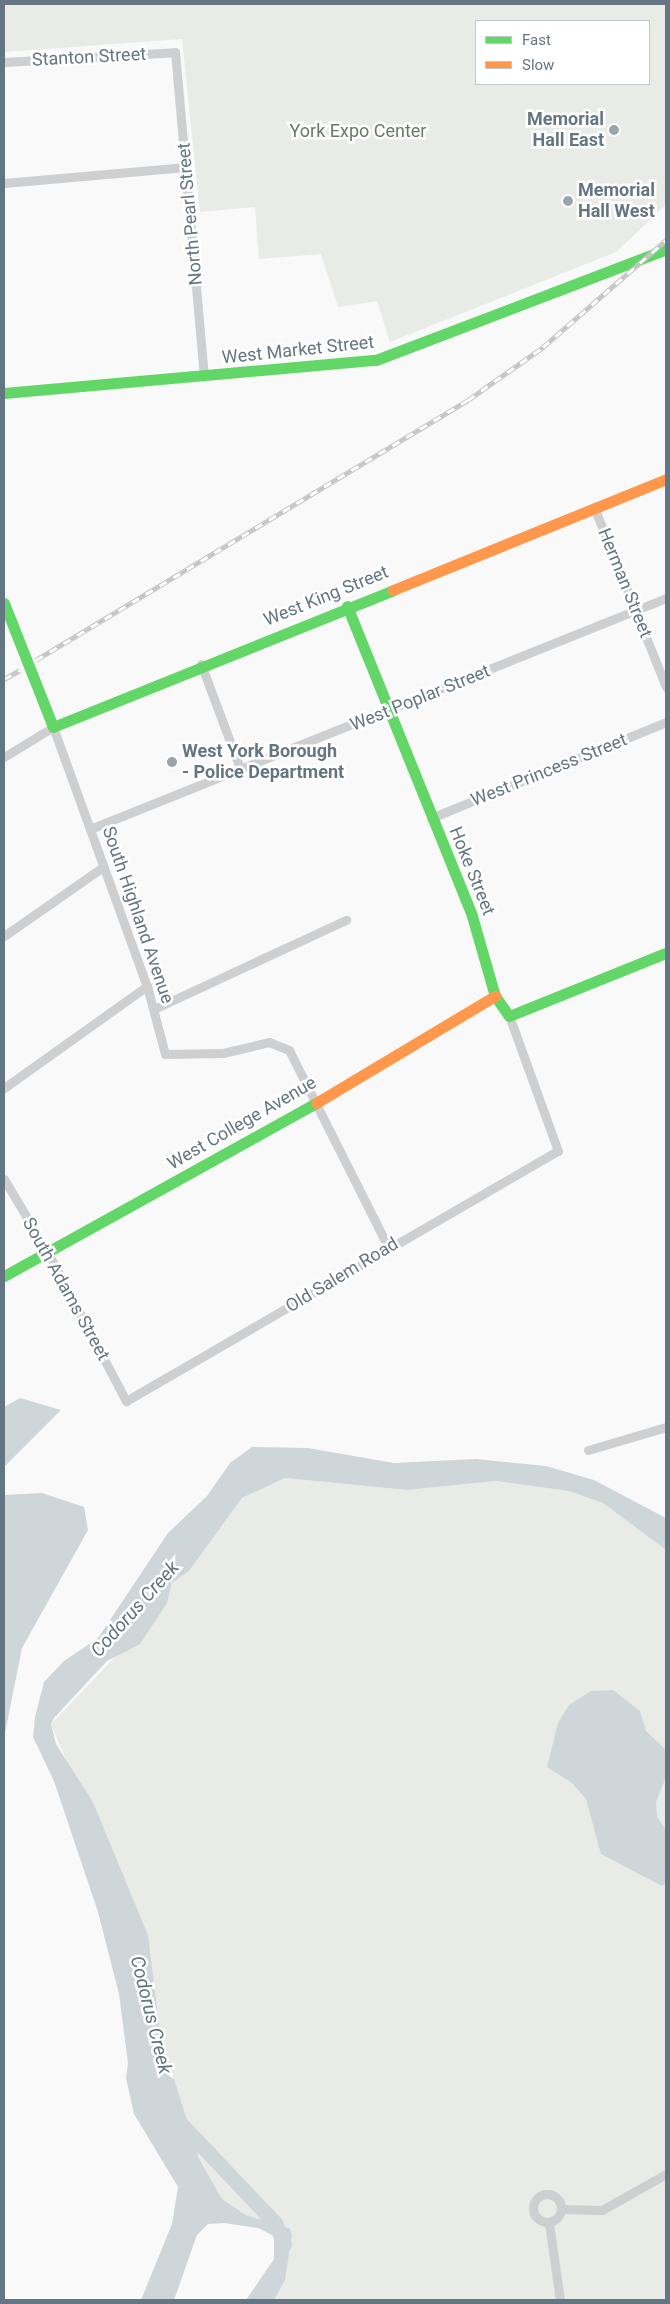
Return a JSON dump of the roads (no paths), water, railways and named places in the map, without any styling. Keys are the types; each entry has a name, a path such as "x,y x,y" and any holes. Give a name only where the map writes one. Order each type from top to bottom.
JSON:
{"street":[{"name":"Stanton Street","path":"4,62 175,52"},
{"name":"North Pearl Street","path":"175,52 204,377"},
{"path":"4,183 186,167"},
{"name":"West Market Street","path":"4,394 204,377 386,358 666,249"},
{"name":"West King Street","path":"4,757 53,727 201,664 666,479"},
{"name":"Herman Street","path":"594,507 637,610 666,687"},
{"name":"West Poplar Street","path":"90,829 241,771 666,598"},
{"name":"South Highland Avenue","path":"4,603 53,727 147,986 154,1009 156,1031 165,1054 223,1052 270,1042 289,1050 312,1103 388,1247"},
{"name":"Hoke Street","path":"347,606 472,916 495,996 509,1016 558,1150"},
{"path":"201,664 241,771"},
{"name":"West Princess Street","path":"431,818 666,722"},
{"path":"4,936 103,867"},
{"path":"154,1009 346,920"},
{"path":"509,1016 666,953"},
{"path":"4,1088 147,986"},
{"name":"West College Avenue","path":"4,1276 312,1103 495,996"},
{"name":"Old Salem Road","path":"126,1401 388,1247 558,1150"},
{"name":"South Adams Street","path":"4,1179 48,1251 126,1401"},
{"path":"588,1450 666,1427"},
{"path":"561,2209 602,2210 666,2174"},
{"path":"549,2223 533,2213 540,2196 558,2199 561,2209"},
{"path":"560,2300 549,2223 561,2209"}],"water":[{"path":"20,1398 61,1410 4,1467 4,1407"},
{"path":"252,1447 308,1448 394,1463 476,1459 546,1466 594,1480 666,1518 666,1550 603,1503 569,1491 496,1481 407,1490 285,1478 242,1498 189,1571 172,1583 167,1603 140,1644 107,1661 54,1718 51,1724 56,1744 93,1802 148,1935 160,2032 158,2071 168,2104 222,2199 246,2215 289,2228 292,2234 285,2280 274,2300 246,2300 274,2259 274,2236 258,2228 224,2223 208,2224 197,2235 174,2300 141,2300 172,2224 178,2187 134,2114 126,2078 128,2063 119,1994 98,1912 54,1781 33,1737 35,1717 44,1682 64,1661 98,1638 168,1533 207,1496 230,1463"},
{"path":"42,1493 84,1507 88,1530 22,1648 4,1738 4,1495"},
{"path":"613,1690 640,1711 646,1731 666,1750 666,1777 656,1802 657,1817 666,1830 666,1883 662,1886 601,1854 586,1799 572,1783 547,1767 558,1723 569,1705 591,1691"}],"waterway":[{"name":"Codorus Creek","path":"153,2038 190,2156"},
{"name":"Codorus Creek","path":"183,2126 275,2223 284,2244"}],"railway":[{"path":"36,660 468,400 543,347 666,240"},
{"path":"4,679 20,670"}],"place":[{"name":"Memorial Hall East","path":"614,130"},
{"name":"Memorial Hall West","path":"568,201"},
{"name":"West York Borough - Police Department","path":"172,762"}],"park label":[{"name":"York Expo Center","path":"358,131"}]}
